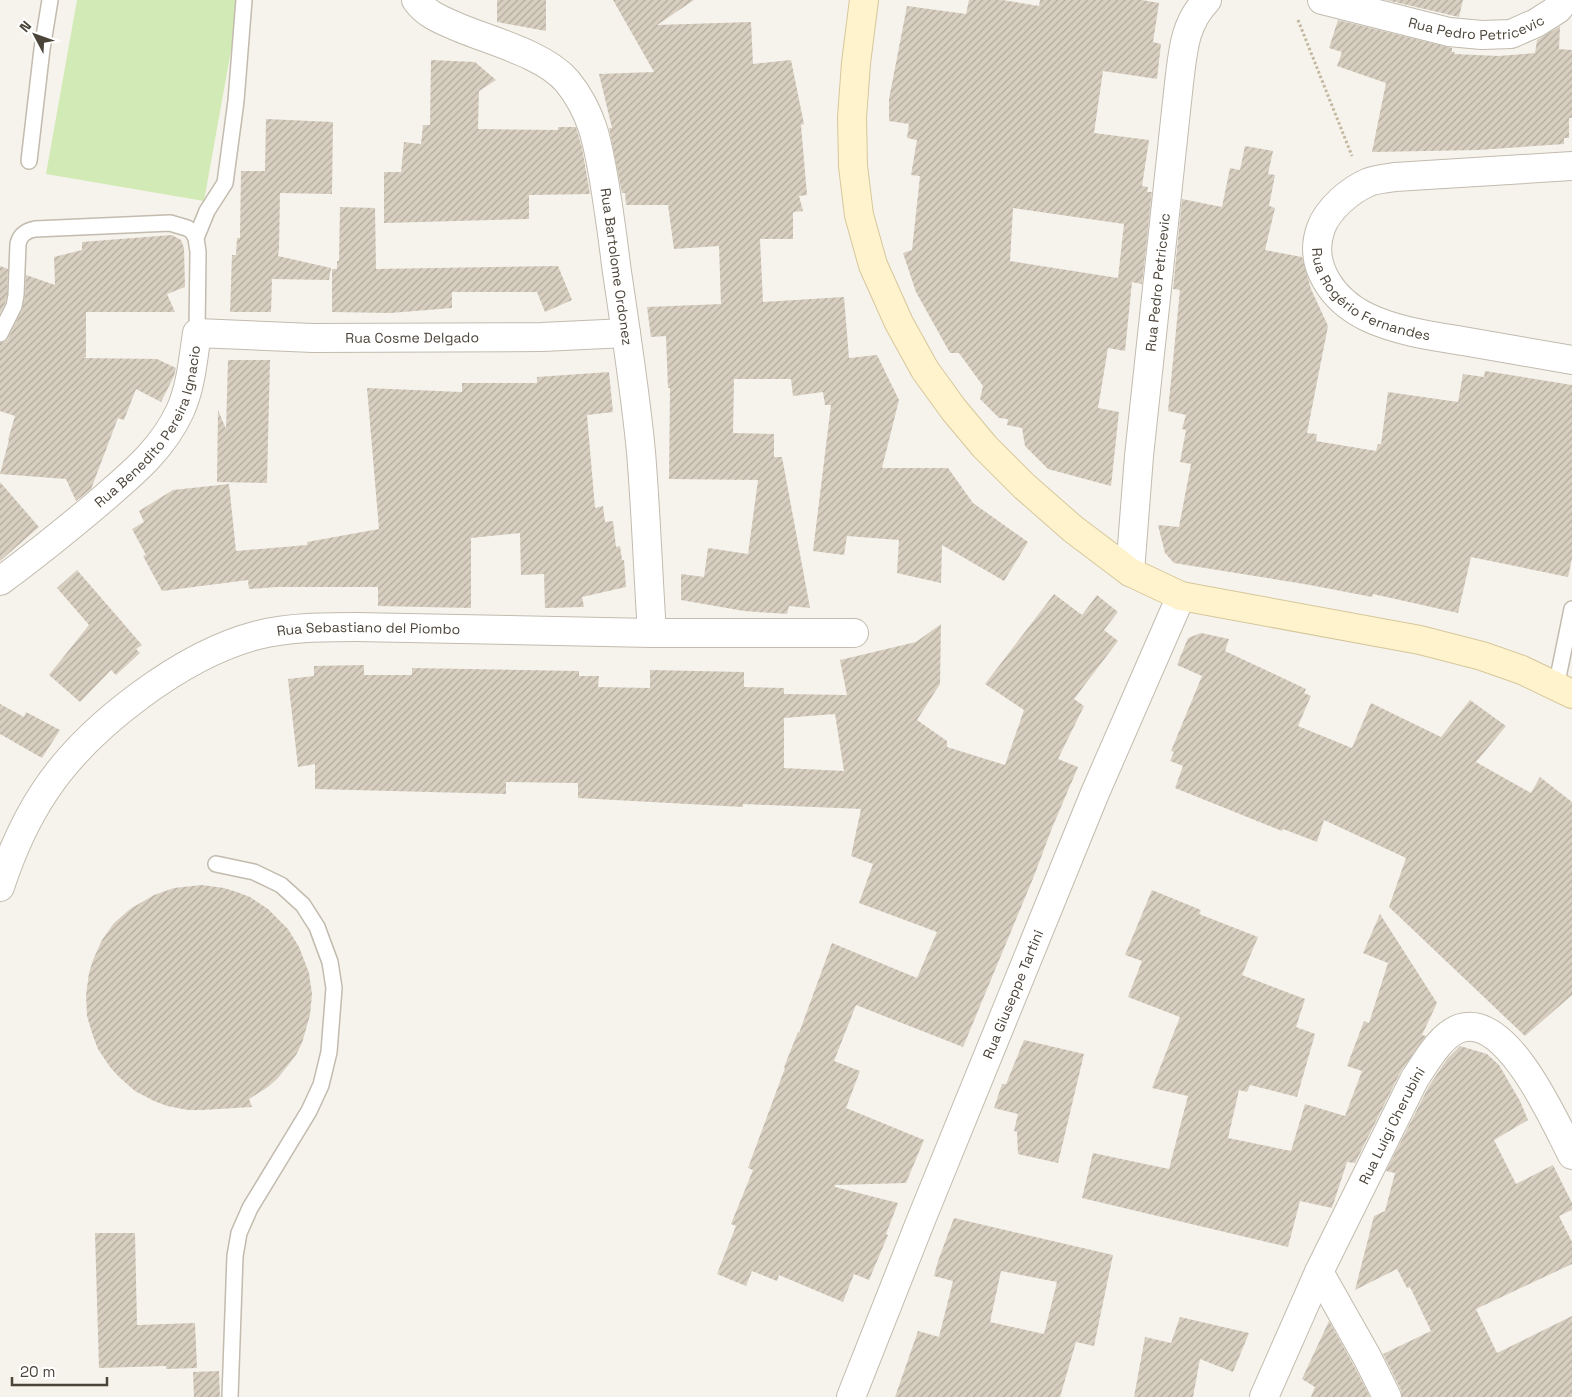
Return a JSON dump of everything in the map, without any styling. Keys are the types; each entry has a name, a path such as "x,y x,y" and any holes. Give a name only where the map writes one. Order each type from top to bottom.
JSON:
{"main road":[{"path":"864,0 856,63 852,117 853,166 859,215 873,265 898,323 925,370 954,410 985,447 1024,486 1073,529 1130,572 1181,596 1420,640 1482,656 1522,670 1564,690"}],"street":[{"name":"Rua Bartolome Ordonez","path":"416,0 426,11 435,17 529,55 555,69 566,80 587,111 598,147 626,333 641,453 652,633"},
{"name":"Rua Pedro Petricevic","path":"1130,572 1139,456 1179,83 1186,35 1198,9 1207,0"},
{"name":"Rua Pedro Petricevic","path":"1322,0 1449,32 1482,35 1511,34 1536,24 1566,0"},
{"name":"Rua Rogério Fernandes","path":"1572,166 1395,177 1371,181 1340,202 1324,219 1318,237 1318,260 1327,283 1344,302 1367,317 1411,332 1572,360"},
{"name":"Rua Cosme Delgado","path":"197,333 312,338 542,337 626,333"},
{"name":"Rua Benedito Pereira Ignacio","path":"0,581 63,532 152,455 180,411 190,376 197,333"},
{"name":"Rua Giuseppe Tartini","path":"851,1397 1095,793 1181,596"},
{"name":"Rua Sebastiano del Piombo","path":"0,887 19,835 45,791 86,741 153,687 190,662 226,645 259,635 291,629 312,628 652,633 854,633"},
{"name":"Rua Luigi Cherubini","path":"1264,1397 1319,1272 1415,1078 1430,1055 1446,1037 1460,1028 1478,1027 1494,1035 1511,1051 1544,1098 1572,1155"},
{"path":"1319,1272 1367,1357 1386,1397"}],"lane":[{"path":"29,162 50,0"},
{"path":"196,238 210,205 225,184 236,101 244,0"},
{"path":"0,334 14,306 20,238 28,230 170,223 187,228 192,231 196,238"},
{"name":"Rua Benedito Pereira Ignacio","path":"196,238 198,252 197,333"},
{"path":"1564,690 1572,609"},
{"path":"216,864 254,872 281,885 303,906 318,927 330,962 334,988 329,1052 322,1085 309,1111 250,1208 239,1233 235,1256 230,1397"}],"path":[{"path":"1297,18 1363,185"}],"green space":[{"path":"77,0 240,0 204,201 46,174"}],"building":[{"path":"497,0 546,0 546,31 497,22"},
{"path":"613,0 694,0 657,25 751,22 753,64 791,60 804,124 801,125 807,195 799,196 803,211 793,212 793,239 760,239 763,302 844,297 849,358 877,355 899,400 882,468 948,468 973,503 1028,542 1004,581 942,545 941,583 897,573 899,540 847,536 844,555 813,551 831,405 825,405 823,392 793,396 791,379 734,379 733,433 774,434 774,457 782,457 810,608 789,606 787,614 744,611 681,600 681,574 704,577 708,548 748,554 758,480 669,479 670,388 668,388 666,336 651,337 647,307 721,304 719,246 674,249 668,205 626,205 625,193 622,193 609,128 612,128 599,74 654,72"},
{"path":"969,0 1002,0 1039,6 1040,0 1142,0 1159,3 1153,42 1161,44 1157,79 1103,71 1094,133 1149,140 1142,186 1148,187 1147,192 1152,192 1142,284 1132,282 1125,351 1108,348 1098,408 1119,412 1111,486 1048,469 1025,446 1022,428 1007,425 1008,419 999,418 980,399 983,386 959,353 950,353 916,292 903,253 912,250 920,176 911,175 917,140 907,138 909,124 889,121 889,99 907,6 966,14","holes":["1013,208 1124,224 1118,278 1010,261"]},
{"path":"1386,0 1463,0 1459,17"},
{"path":"1338,20 1452,48 1452,52 1455,52 1454,54 1499,56 1535,53 1537,40 1560,26 1559,49 1572,50 1572,118 1569,118 1569,138 1564,138 1564,144 1478,150 1372,152 1386,83 1337,66 1342,52 1329,48"},
{"path":"431,60 475,62 496,80 479,91 478,129 558,130 558,127 576,127 582,148 590,194 529,195 529,219 384,223 384,172 401,172 404,142 421,144 423,125 430,125"},
{"path":"266,119 333,122 332,194 280,193 278,256 331,268 329,280 272,279 271,312 230,312 232,255 236,255 237,238 240,238 241,171 265,171"},
{"path":"1245,146 1273,151 1268,174 1275,175 1269,206 1275,208 1265,250 1302,257 1311,289 1328,326 1307,433 1317,434 1316,441 1376,451 1378,444 1381,444 1388,392 1458,402 1463,374 1484,377 1485,371 1572,385 1572,558 1568,577 1471,557 1458,613 1373,594 1372,597 1174,563 1165,553 1158,525 1179,527 1191,464 1180,462 1186,430 1182,429 1186,415 1168,411 1180,290 1173,289 1182,199 1222,207 1230,168 1240,170"},
{"path":"340,207 375,208 376,269 558,266 572,300 545,312 537,292 452,292 452,308 390,313 332,312 332,269 337,269 337,261 339,261"},
{"path":"172,235 181,240 184,248 185,287 167,294 175,312 86,312 86,357 83,358 157,359 176,368 161,402 136,389 124,420 118,418 91,489 76,501 66,479 0,474 15,416 0,411 0,343 8,339 22,310 26,275 55,285 54,257 82,250 82,242"},
{"path":"0,266 8,269 7,294 0,313"},
{"path":"228,360 270,360 267,483 217,482 218,410 226,429"},
{"path":"609,372 613,412 587,415 595,508 603,506 605,522 613,521 616,547 620,546 622,560 624,560 626,587 582,597 584,607 545,608 544,574 521,575 520,533 471,538 471,608 378,606 378,587 277,587 249,589 248,580 162,591 143,556 146,555 132,529 144,522 139,511 173,490 229,484 236,551 307,545 307,542 379,529 367,388 462,392 462,383 537,383 537,377"},
{"path":"0,482 39,527 0,561"},
{"path":"77,570 142,645 136,649 140,653 116,675 111,670 80,702 49,675 89,625 57,588"},
{"path":"1054,594 1082,615 1097,595 1118,612 1104,630 1118,641 1074,699 1084,706 1058,759 1078,767 963,1047 856,1005 834,1061 860,1071 846,1108 924,1140 906,1183 835,1185 835,1187 898,1203 886,1234 888,1235 869,1280 854,1274 843,1302 779,1275 777,1281 752,1271 746,1286 717,1274 736,1226 731,1224 753,1170 748,1168 784,1067 799,1033 832,943 917,978 937,932 859,903 873,864 851,856 861,809 743,804 743,807 578,798 578,783 506,782 506,794 315,789 315,764 298,767 288,679 314,676 314,666 364,665 364,675 412,675 412,668 579,671 579,676 599,676 598,687 650,688 650,670 744,672 744,687 784,688 784,694 847,695 840,660 916,642 941,624 940,684 917,720 947,741 947,747 1005,765 1024,710 985,684","holes":["835,714 844,771 784,768 784,718"]},
{"path":"1201,633 1229,639 1225,651 1306,689 1304,693 1311,696 1298,726 1352,748 1371,703 1441,737 1470,700 1506,726 1476,762 1531,793 1540,777 1572,802 1572,995 1525,1036 1389,907 1406,858 1324,820 1317,842 1283,829 1282,831 1175,788 1183,766 1170,761 1174,752 1171,751 1202,676 1177,665 1188,638"},
{"path":"0,704 24,717 26,712 60,730 42,758 0,734"},
{"path":"202,885 237,892 250,897 268,909 288,929 299,947 309,973 312,994 310,1015 302,1043 296,1055 278,1078 249,1099 252,1107 188,1110 167,1106 135,1091 110,1067 98,1049 87,1016 86,995 89,973 102,940 114,923 130,909 154,895 174,888"},
{"path":"1152,890 1201,910 1199,914 1258,937 1242,975 1305,999 1296,1027 1315,1034 1297,1097 1250,1085 1247,1092 1239,1090 1228,1138 1291,1151 1305,1104 1345,1116 1362,1071 1347,1066 1364,1021 1369,1023 1388,963 1363,953 1380,914 1437,1003 1422,1035 1426,1036 1401,1071 1355,1163 1347,1162 1332,1208 1300,1201 1288,1247 1082,1198 1093,1153 1169,1169 1188,1096 1152,1088 1180,1017 1128,997 1142,961 1125,955"},
{"path":"1024,1040 1084,1054 1058,1163 1018,1154 1017,1132 1014,1131 1018,1114 994,1108 1002,1084 1006,1084"},
{"path":"1460,1046 1487,1054 1499,1065 1520,1101 1528,1120 1494,1140 1516,1184 1553,1165 1572,1203 1572,1210 1559,1216 1572,1242 1572,1264 1476,1309 1497,1353 1572,1316 1572,1397 1402,1397 1401,1390 1383,1354 1431,1331 1410,1287 1407,1288 1397,1269 1355,1290 1374,1216 1385,1211 1395,1173 1386,1171 1429,1086 1447,1059"},
{"path":"954,1218 1113,1255 1094,1346 1076,1342 1060,1397 895,1397 918,1331 939,1337 953,1281 934,1276","holes":["1001,1271 1057,1282 1044,1334 990,1322"]},
{"path":"95,1233 135,1233 137,1325 195,1323 197,1368 166,1369 166,1366 99,1368"},
{"path":"1180,1317 1249,1333 1233,1372 1200,1359 1193,1397 1134,1397 1145,1337 1171,1343"},
{"path":"1329,1321 1370,1397 1311,1397 1315,1387 1302,1379"},
{"path":"219,1371 220,1397 194,1397 193,1372"}]}
